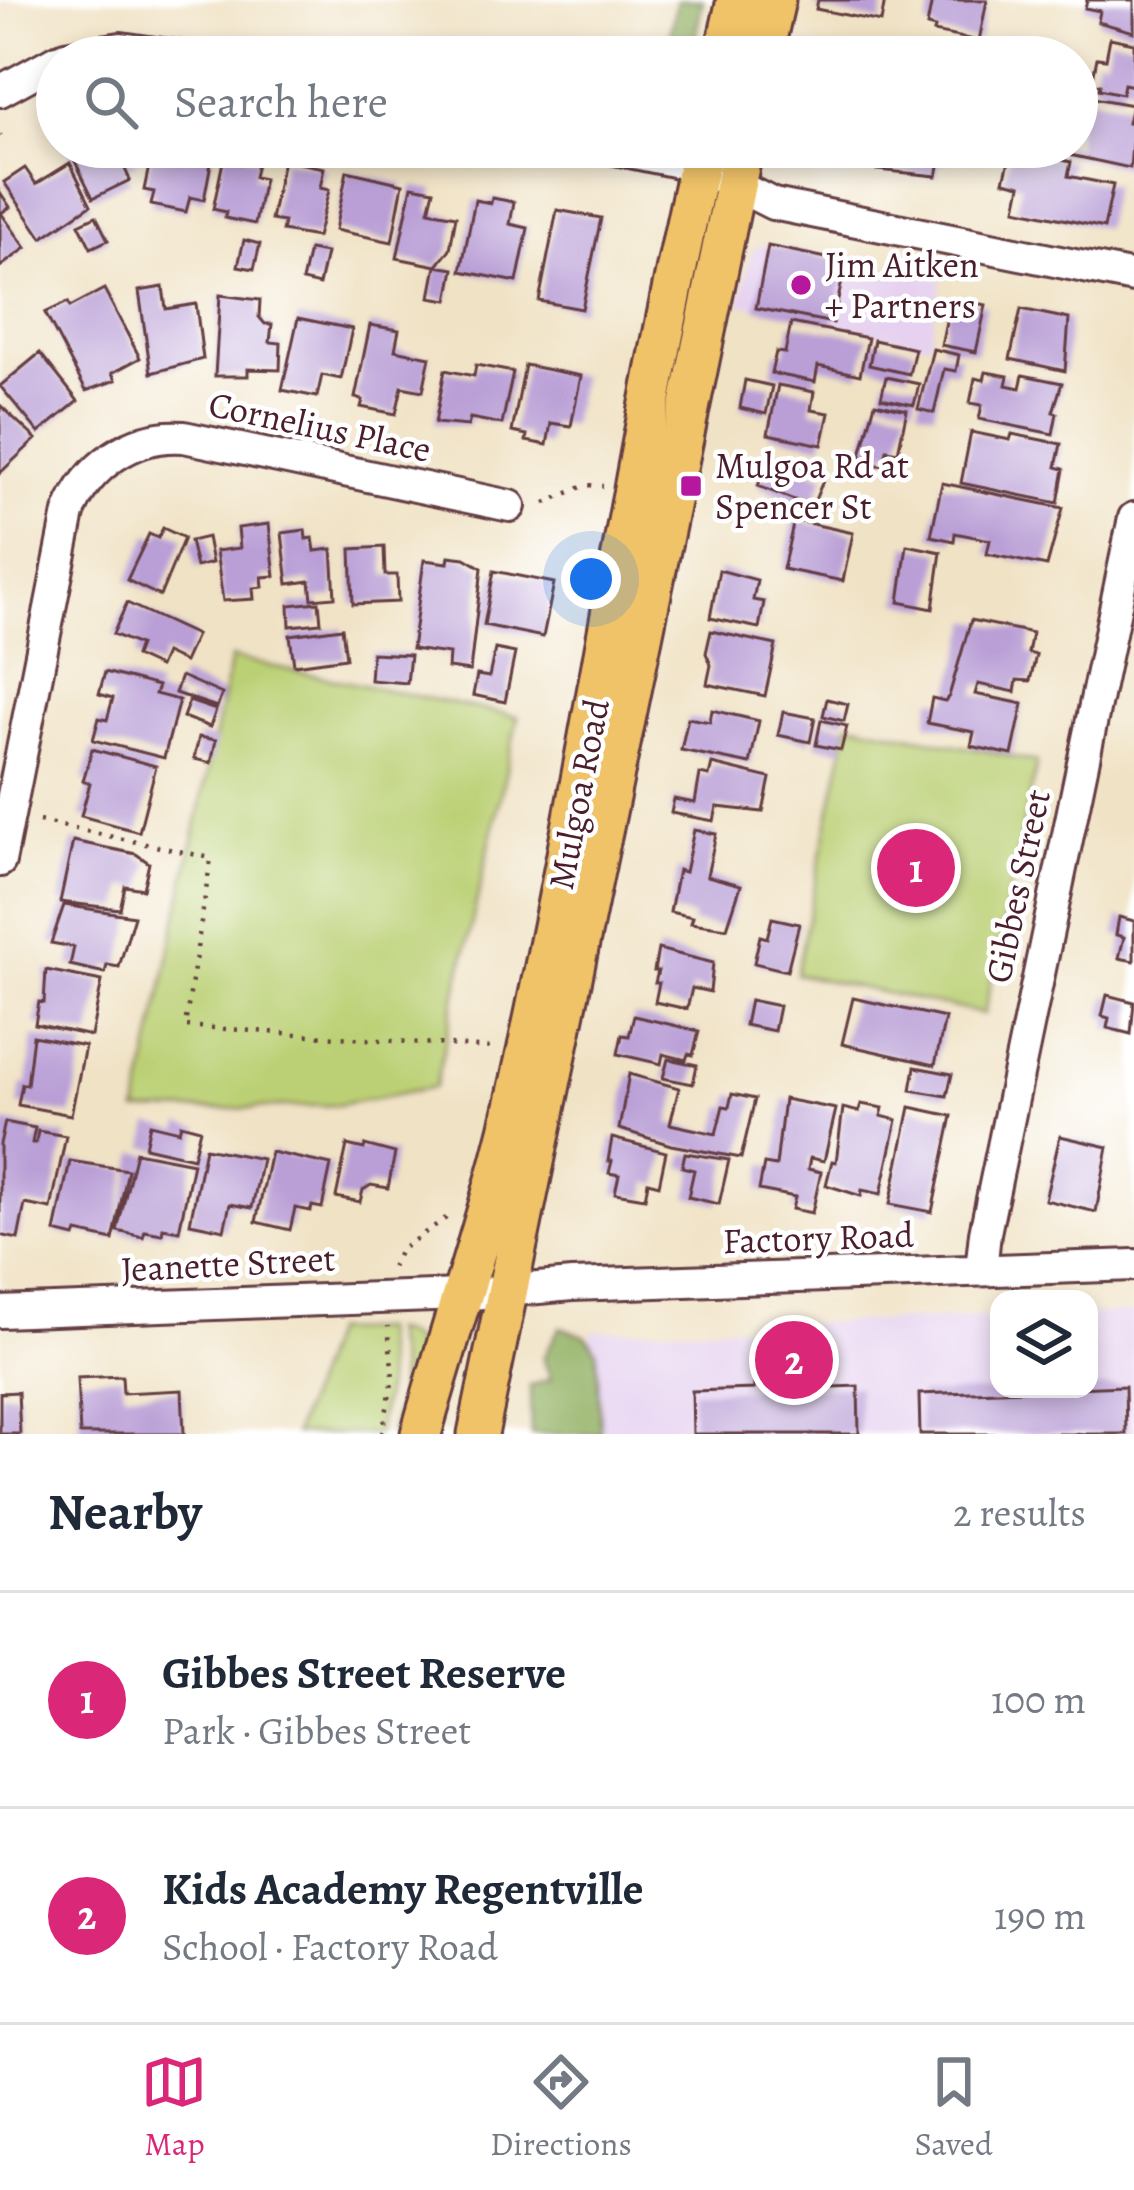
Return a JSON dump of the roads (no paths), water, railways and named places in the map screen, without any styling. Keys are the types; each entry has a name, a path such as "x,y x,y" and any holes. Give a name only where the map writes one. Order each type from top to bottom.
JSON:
{"main road":[{"path":"729,36 737,0"},
{"path":"767,36 775,0"},
{"name":"Mulgoa Road","path":"421,1434 522,1080 698,168"},
{"name":"Mulgoa Road","path":"478,1434 738,168"}],"street":[{"path":"0,92 36,72"},
{"path":"742,168 772,204 1134,277"},
{"name":"Cornelius Place","path":"0,861 69,513 87,479 127,448 157,437 184,437 510,506"},
{"name":"Gibbes Street","path":"981,1270 1134,518"},
{"name":"Factory Road","path":"460,1294 1134,1265"},
{"name":"Jeanette Street","path":"0,1312 460,1294"}],"place":[{"name":"Jim Aitken + Partners","path":"801,285"},
{"name":"Mulgoa Rd at Spencer St","path":"691,486"},
{"name":"Gibbes Street Reserve","path":"916,868"},
{"name":"Kids Academy Regentville","path":"794,1360"}]}
